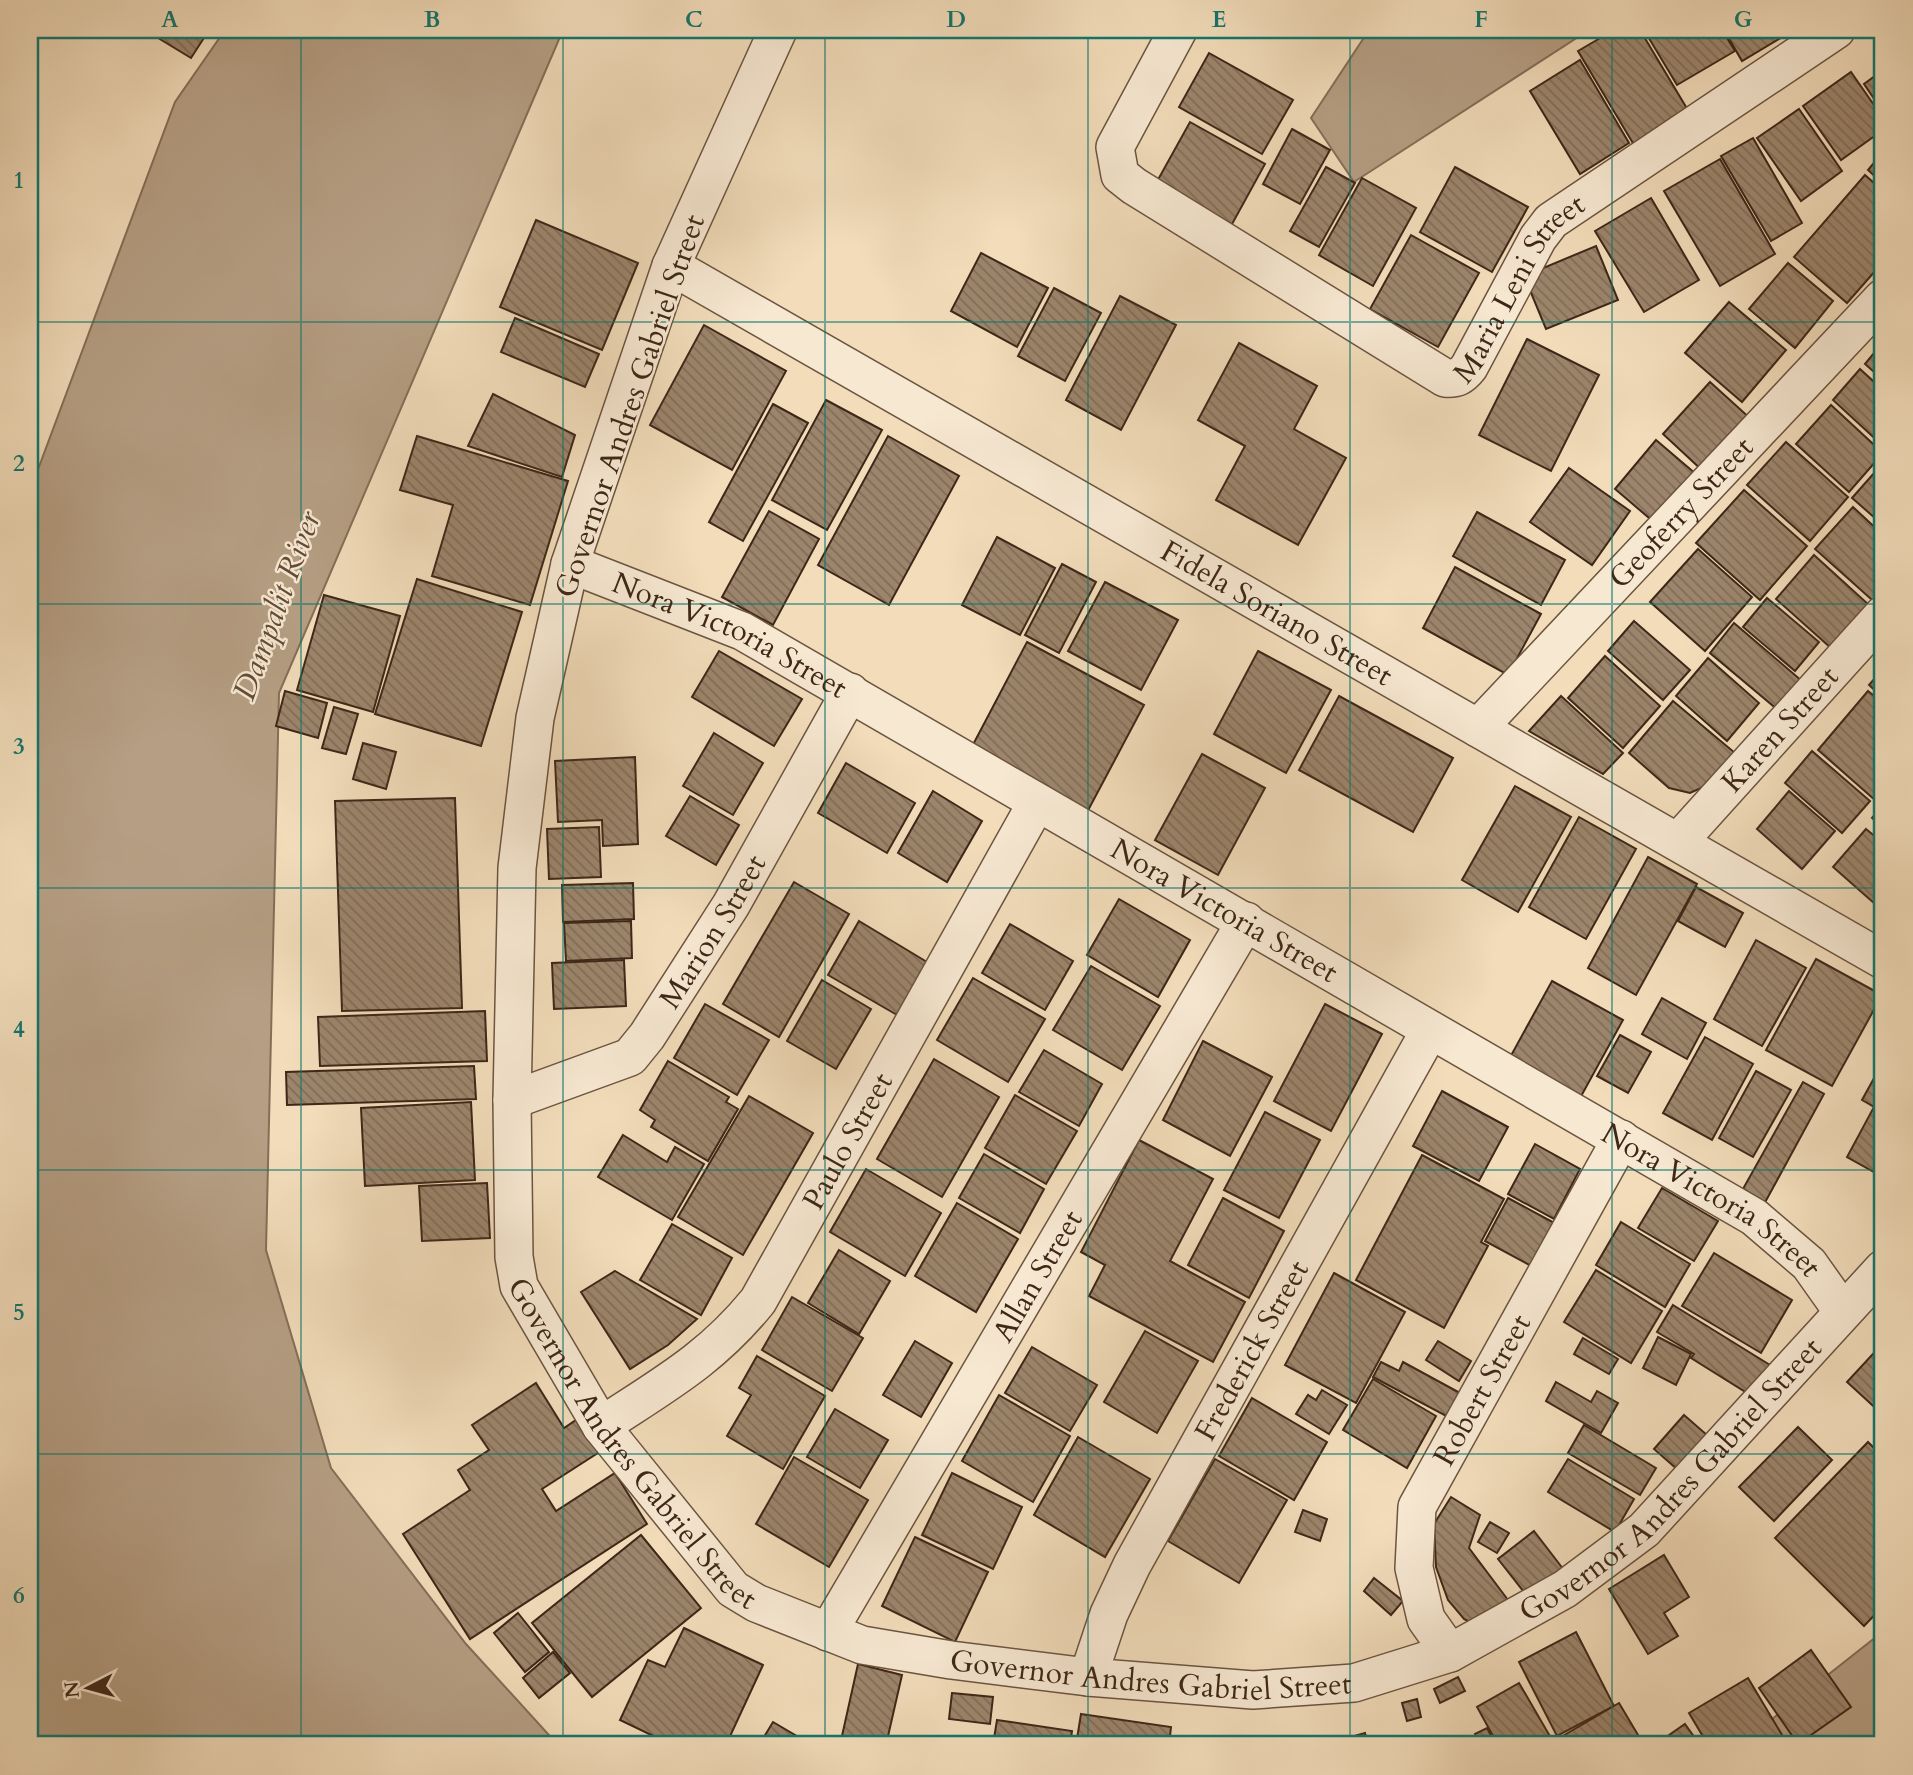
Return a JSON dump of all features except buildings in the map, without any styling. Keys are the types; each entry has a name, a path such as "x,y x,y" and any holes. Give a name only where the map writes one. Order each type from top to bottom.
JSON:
{"street":[{"name":"Governor Andres Gabriel Street","path":"778,30 671,266 570,564 536,718 517,868 512,1100 514,1257 519,1286 600,1426 733,1589 756,1603 862,1644 951,1660 1088,1677 1253,1690 1354,1683 1450,1653 1565,1589 1644,1530 1883,1269"},
{"name":"Maria Leni Street","path":"1178,30 1115,147 1120,175 1133,186 1445,378 1454,379 1469,367 1538,237 1551,221 1836,30"},
{"name":"Fidela Soriano Street","path":"671,266 1882,956"},
{"name":"Geoferry Street","path":"1478,728 1883,298"},
{"name":"Nora Victoria Street","path":"570,564 742,631 850,692 1036,804 1246,921 1754,1217 1809,1264 1843,1312"},
{"name":"Karen Street","path":"1678,842 1883,615"},
{"name":"Marion Street","path":"512,1100 629,1057 647,1036 730,905 850,692"},
{"name":"Paulo Street","path":"600,1426 696,1364 729,1336 758,1301 1036,804"},
{"name":"Allan Street","path":"828,1632 1246,921"},
{"name":"Frederick Street","path":"1088,1677 1110,1614 1132,1565 1430,1030"},
{"name":"Robert Street","path":"1450,1653 1426,1619 1414,1568 1417,1507 1621,1139"}],"water":[{"name":"Dampalit River","path":"225,30 563,30 279,693 266,1250 331,1468 466,1644 558,1745 30,1745 30,491 175,102"},
{"path":"1369,30 1589,30 1354,182 1311,118"},
{"path":"1883,1631 1883,1745 1739,1745 1881,1633"}]}
